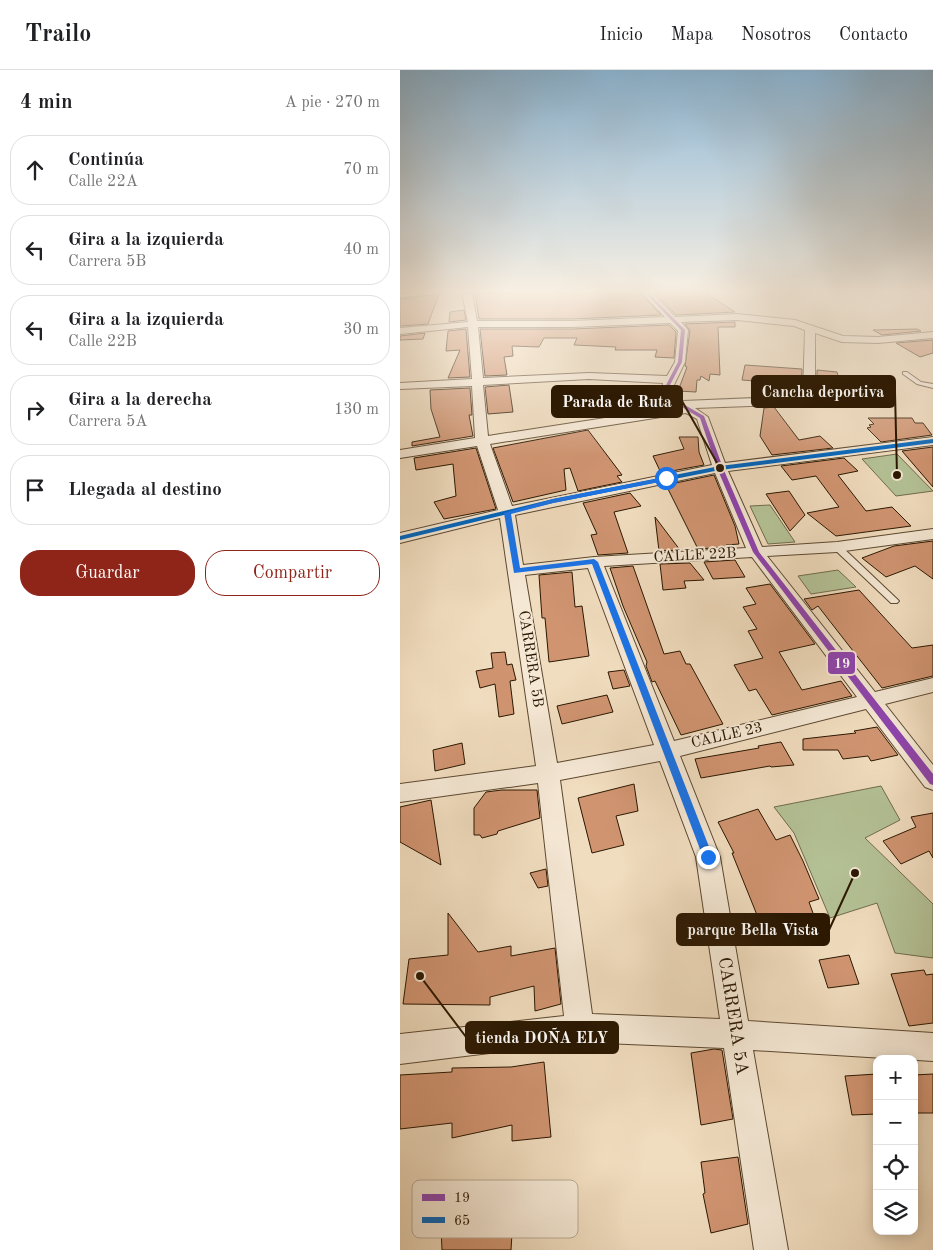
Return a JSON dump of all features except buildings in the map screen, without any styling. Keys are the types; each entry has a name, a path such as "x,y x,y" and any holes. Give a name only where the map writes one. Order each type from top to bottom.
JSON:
{"street":[{"name":"CARRERA 5B","path":"474,348 482,440 508,513 548,773 580,1028"},
{"path":"681,348 680,362 667,387 667,397 702,417 720,468 756,552 933,781"},
{"path":"809,399 810,348"},
{"path":"400,386 589,376 670,380"},
{"path":"400,454 684,407 809,399 864,399"},
{"path":"400,538 553,501 720,468 933,441"},
{"name":"CALLE 22B","path":"517,571 594,562 837,547 933,534"},
{"name":"CARRERA 5A","path":"594,562 708,857 771,1250"},
{"name":"CALLE 23","path":"400,793 548,773 667,751 871,702 933,685"},
{"path":"400,1049 580,1028 735,1034 933,1047"}],"lane":[{"path":"905,373 919,382 933,386"},
{"path":"837,547 894,601"}],"green space":[{"path":"897,454 933,491 896,496 862,459"},
{"path":"770,505 795,542 768,544 750,506"},
{"path":"838,570 856,587 811,594 798,576"},
{"path":"881,786 900,820 865,838 933,904 933,958 895,953 877,903 830,918 794,833 774,807"}],"transit line":[{"name":"19","path":"681,348 680,362 667,387 667,397 702,417 720,468 756,552 933,781"},
{"name":"65","path":"400,538 553,501 720,468 933,441"}],"place":[{"name":"Parada de Ruta","path":"720,468"},
{"name":"Cancha deportiva","path":"897,475"},
{"name":"parque Bella Vista","path":"855,873"},
{"name":"tienda DOÑA ELY","path":"420,976"}],"route":[{"path":"666,478 553,501 508,513 517,571 594,562 708,857"}]}
